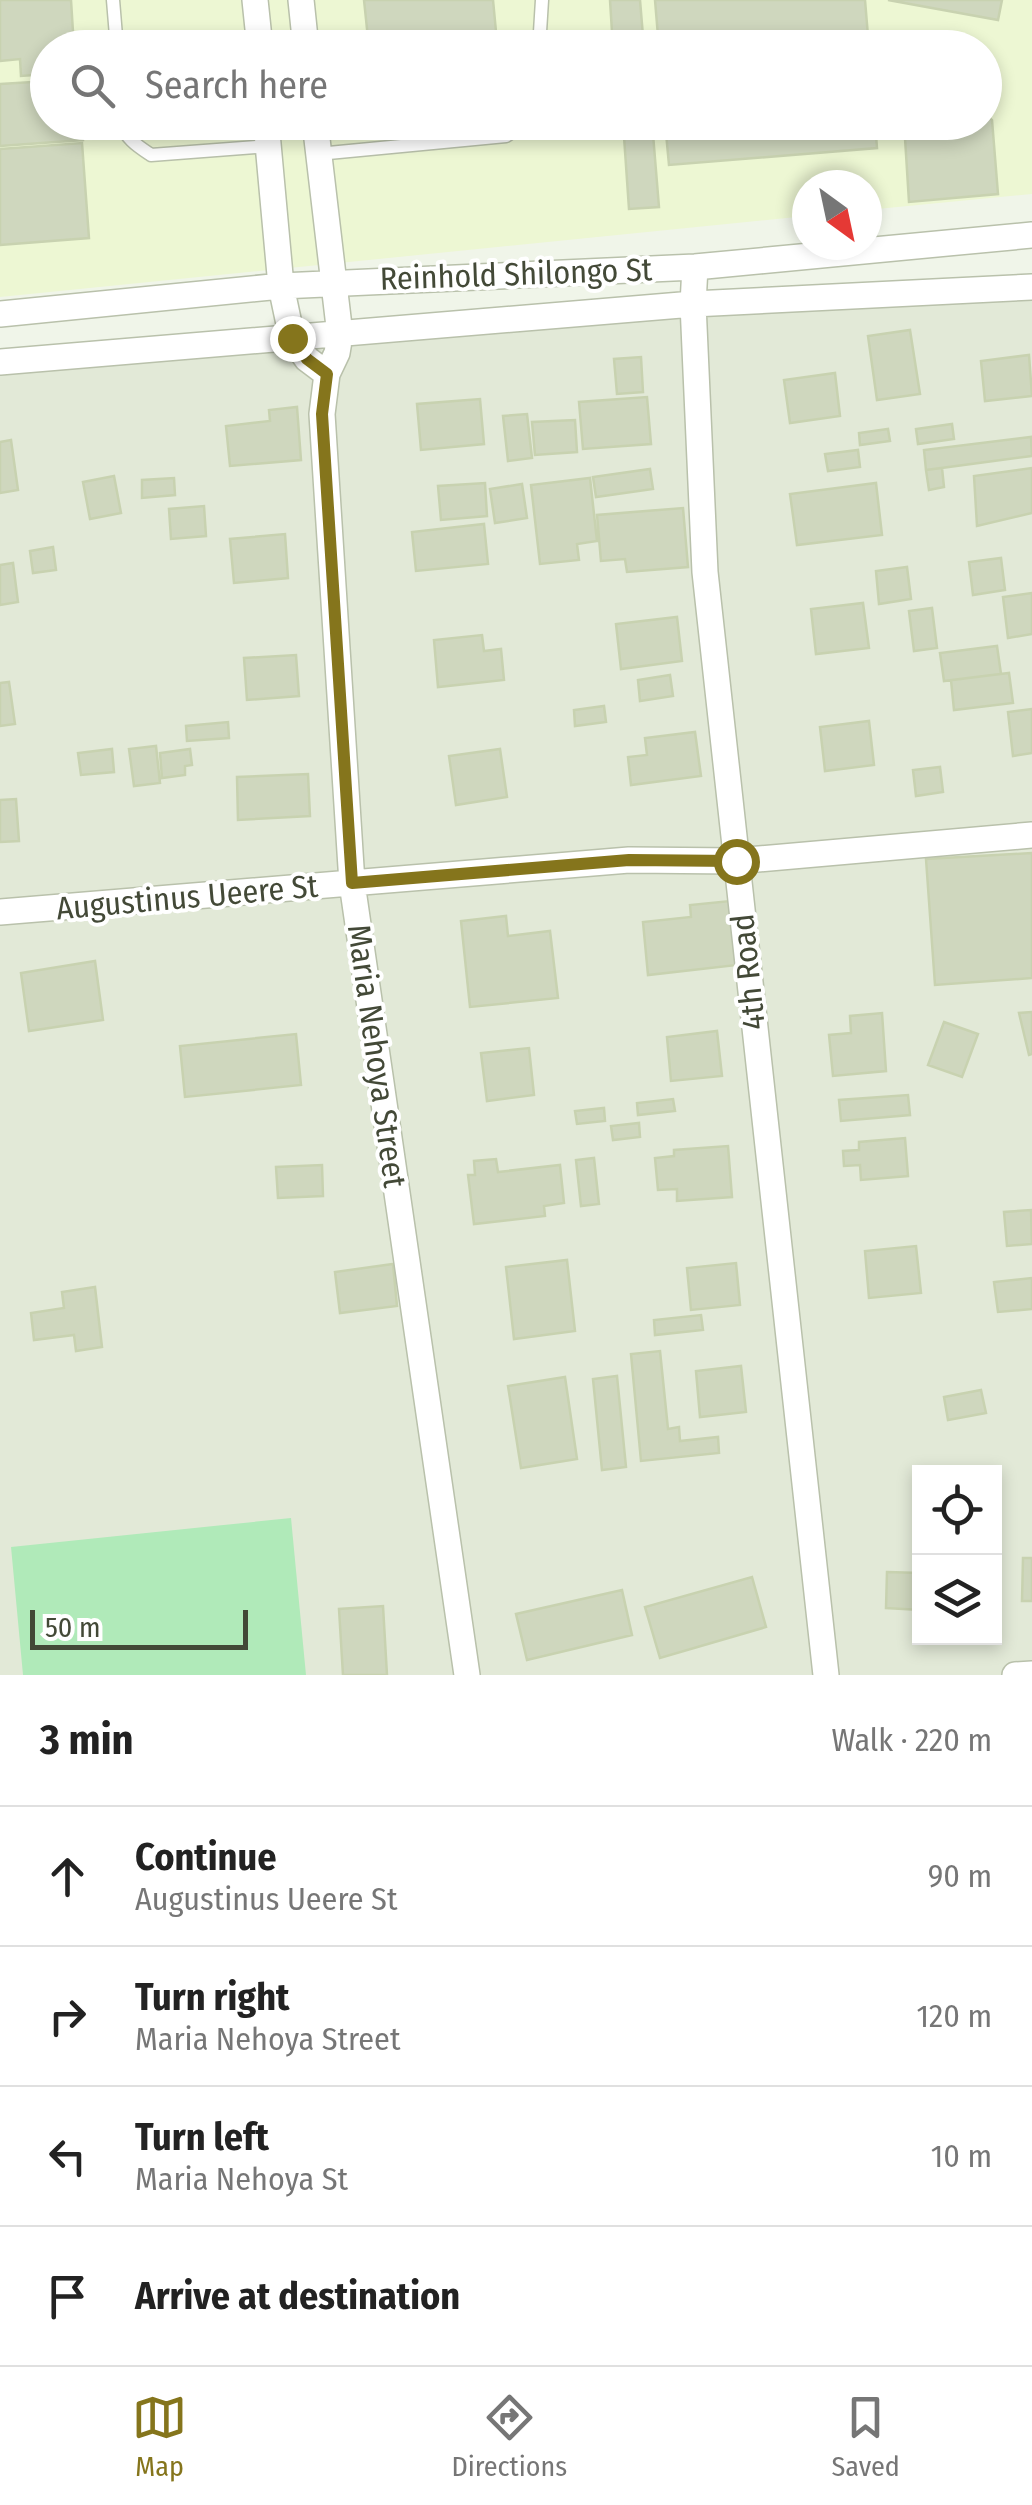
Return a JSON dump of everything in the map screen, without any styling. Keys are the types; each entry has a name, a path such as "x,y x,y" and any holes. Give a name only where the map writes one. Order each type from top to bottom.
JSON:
{"street":[{"path":"255,0 258,30"},
{"path":"301,0 304,30"},
{"path":"269,140 282,286 292,338 307,359 327,374"},
{"path":"316,140 340,335"},
{"name":"Reinhold Shilongo St","path":"0,314 332,282 696,267 1032,235"},
{"name":"4th Road","path":"696,267 693,304 705,572 826,1675"},
{"name":"Reinhold Shilongo St","path":"0,362 693,304 1032,288"},
{"name":"Maria Nehoya Street","path":"340,335 337,354 327,374 322,414 352,883 467,1675"},
{"name":"Augustinus Ueere St","path":"0,912 629,860 736,861 1032,834"},
{"path":"1015,1675 1032,1674"}],"lane":[{"path":"114,0 116,30"},
{"path":"541,30 542,0"},
{"path":"132,140 151,155 235,140"},
{"path":"318,154 464,140"}],"shaded area":[{"path":"0,0 1032,0 1032,194 882,209 882,170 792,170 792,218 0,297"},
{"path":"1032,288 1032,1675 0,1675 0,363"}],"green space":[{"path":"291,1518 306,1675 23,1675 11,1547"}],"building":[{"path":"0,0 71,0 73,30 30,30 30,75 21,76 20,59 0,61"},
{"path":"364,0 493,0 496,30 367,30"},
{"path":"610,0 640,0 642,30 612,30"},
{"path":"655,0 865,0 868,30 658,30"},
{"path":"888,0 1002,0 998,20"},
{"path":"30,82 30,140 83,140 0,146 0,84"},
{"path":"624,140 653,140 659,207 629,209"},
{"path":"667,140 876,140 877,148 669,165"},
{"path":"905,140 994,140 998,194 909,202"},
{"path":"82,143 89,238 0,245 0,149"},
{"path":"910,330 920,394 877,400 868,336"},
{"path":"1029,355 1032,396 985,401 981,361"},
{"path":"641,357 643,392 617,394 614,359"},
{"path":"835,373 840,416 790,423 784,380"},
{"path":"647,397 651,444 583,449 579,402"},
{"path":"480,399 484,444 421,450 417,404"},
{"path":"297,407 301,460 230,466 226,426 270,421 269,410"},
{"path":"527,414 532,458 508,461 503,416"},
{"path":"575,420 577,452 535,455 532,422"},
{"path":"952,424 954,439 918,444 916,429"},
{"path":"888,429 890,441 860,445 859,433"},
{"path":"1031,437 1032,456 926,470 924,450"},
{"path":"11,440 18,490 0,493 0,442"},
{"path":"858,450 860,467 828,471 825,454"},
{"path":"942,468 944,487 929,490 926,470"},
{"path":"1032,468 1032,513 977,526 974,476"},
{"path":"650,469 653,489 596,497 593,477"},
{"path":"114,476 121,513 90,519 83,482"},
{"path":"174,478 175,495 142,498 142,480"},
{"path":"590,478 597,541 577,544 579,560 540,564 531,485"},
{"path":"485,483 487,516 441,520 438,486"},
{"path":"876,483 882,535 797,545 790,494"},
{"path":"522,484 527,518 495,523 490,489"},
{"path":"204,506 206,536 171,539 169,509"},
{"path":"683,508 688,567 627,572 625,559 601,561 597,515"},
{"path":"484,524 488,564 416,571 412,532"},
{"path":"285,534 288,578 234,583 230,539"},
{"path":"53,547 56,570 33,573 30,551"},
{"path":"1001,558 1005,590 973,595 969,562"},
{"path":"13,563 18,602 0,605 0,565"},
{"path":"907,567 911,599 879,604 876,571"},
{"path":"1032,593 1032,634 1008,638 1003,597"},
{"path":"863,603 869,648 816,654 811,609"},
{"path":"932,608 937,648 914,651 909,611"},
{"path":"677,617 682,661 621,669 616,624"},
{"path":"482,635 484,651 501,649 504,680 438,687 434,640"},
{"path":"997,646 1001,674 944,681 940,653"},
{"path":"296,655 299,696 247,700 244,658"},
{"path":"1009,673 1013,703 954,710 951,680"},
{"path":"670,675 673,696 640,701 638,680"},
{"path":"9,682 15,724 0,726 0,683"},
{"path":"604,706 606,722 575,726 574,710"},
{"path":"1032,709 1032,753 1013,756 1008,712"},
{"path":"869,721 874,765 825,771 820,727"},
{"path":"228,722 229,738 187,741 186,726"},
{"path":"695,732 701,776 631,785 628,757 647,755 645,738"},
{"path":"156,746 160,783 134,786 129,749"},
{"path":"112,749 114,772 81,775 78,753"},
{"path":"190,749 192,765 185,766 185,775 162,778 160,753"},
{"path":"500,749 507,797 456,805 449,756"},
{"path":"940,767 943,792 916,796 913,770"},
{"path":"308,774 310,816 238,820 237,777"},
{"path":"16,799 19,841 0,842 0,800"},
{"path":"1032,853 1032,978 935,985 926,859"},
{"path":"730,901 737,965 648,975 643,922 691,917 690,905"},
{"path":"506,916 508,936 550,931 558,998 470,1007 461,921"},
{"path":"95,961 103,1020 29,1031 21,973"},
{"path":"1032,1012 1032,1054 1029,1055 1019,1013"},
{"path":"882,1013 886,1071 833,1076 829,1035 851,1033 850,1016"},
{"path":"944,1022 978,1034 962,1077 928,1065"},
{"path":"717,1031 722,1076 671,1081 667,1037"},
{"path":"296,1034 301,1085 185,1097 180,1046"},
{"path":"529,1048 534,1095 487,1101 481,1053"},
{"path":"908,1095 910,1115 841,1121 839,1100"},
{"path":"673,1099 675,1111 638,1115 637,1103"},
{"path":"604,1108 605,1121 577,1124 575,1111"},
{"path":"639,1123 640,1137 613,1140 611,1126"},
{"path":"905,1138 908,1176 861,1180 860,1165 844,1166 843,1151 859,1150 859,1142"},
{"path":"728,1146 732,1197 677,1201 677,1189 658,1190 655,1158 674,1156 674,1150"},
{"path":"594,1158 599,1204 581,1206 576,1160"},
{"path":"496,1159 498,1172 560,1165 564,1203 544,1206 545,1216 474,1224 468,1175 475,1175 474,1161"},
{"path":"322,1165 323,1196 278,1198 276,1167"},
{"path":"1031,1210 1032,1244 1007,1246 1004,1212"},
{"path":"916,1246 921,1293 869,1298 865,1251"},
{"path":"567,1260 575,1331 514,1339 506,1267"},
{"path":"736,1263 740,1305 691,1310 687,1268"},
{"path":"393,1264 397,1306 340,1313 335,1272"},
{"path":"1032,1278 1032,1309 998,1312 994,1282"},
{"path":"95,1287 102,1347 76,1351 74,1335 34,1340 31,1313 64,1308 62,1292"},
{"path":"701,1315 703,1330 655,1335 654,1320"},
{"path":"660,1351 668,1429 679,1427 680,1441 718,1437 719,1453 641,1461 631,1354"},
{"path":"741,1366 746,1412 700,1417 696,1371"},
{"path":"617,1376 626,1467 602,1470 593,1379"},
{"path":"565,1377 577,1459 521,1468 508,1386"},
{"path":"981,1390 986,1413 948,1420 944,1397"},
{"path":"1023,1558 1032,1558 1032,1601 1022,1601"},
{"path":"887,1572 912,1573 912,1610 886,1608"},
{"path":"752,1577 766,1627 660,1658 645,1607"},
{"path":"622,1590 632,1635 527,1660 516,1614"},
{"path":"383,1606 387,1675 343,1675 339,1609"}],"route":[{"path":"292,338 307,359 327,374 322,414 352,883 629,860 736,861"}]}
